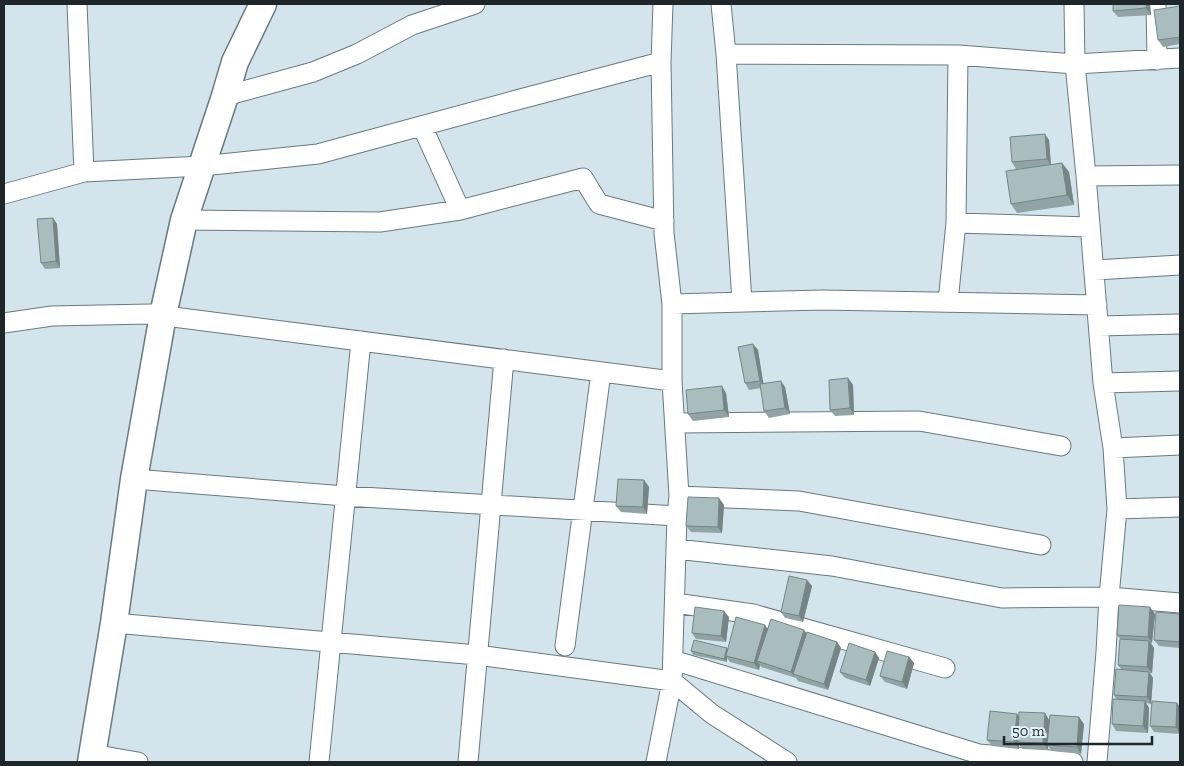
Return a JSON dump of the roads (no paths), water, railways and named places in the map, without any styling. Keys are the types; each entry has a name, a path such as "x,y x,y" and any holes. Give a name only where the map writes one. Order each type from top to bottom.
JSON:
{"main road":[{"path":"92,758 114,622 134,479 163,315 184,220 235,62 263,4"}],"street":[{"path":"77,4 84,172"},
{"path":"225,96 313,72 357,54 412,25 475,4"},
{"path":"656,762 672,681 676,516 679,496 672,381 672,304 664,233 661,62 663,4"},
{"path":"721,4 742,302"},
{"path":"1074,4 1075,64 1095,270 1103,383 1113,448 1117,509 1097,762"},
{"path":"1156,4 1157,60"},
{"path":"726,54 958,55 1075,64 1180,58"},
{"path":"948,302 956,223 958,55"},
{"path":"4,194 84,172 202,166 318,154 661,62"},
{"path":"422,126 460,210"},
{"path":"1086,176 1180,175"},
{"path":"184,220 380,222 460,210 583,178 599,204 664,221"},
{"path":"956,223 1090,227"},
{"path":"1095,270 1180,265"},
{"path":"672,304 822,300 1097,305"},
{"path":"4,323 52,316 163,315 672,381"},
{"path":"1099,326 1180,324"},
{"path":"320,762 361,340"},
{"path":"468,762 504,359"},
{"path":"566,646 601,372"},
{"path":"1103,383 1180,381"},
{"path":"675,423 919,421 1062,446"},
{"path":"1113,448 1180,445"},
{"path":"134,479 346,496 676,516"},
{"path":"679,496 799,501 1041,545"},
{"path":"1117,509 1180,507"},
{"path":"676,549 832,566 1002,598 1109,597 1180,603"},
{"path":"674,603 753,614 945,668"},
{"path":"114,622 478,655 672,681 712,714 787,762"},
{"path":"673,660 979,754 1073,762"},
{"path":"92,758 138,762"}]}
